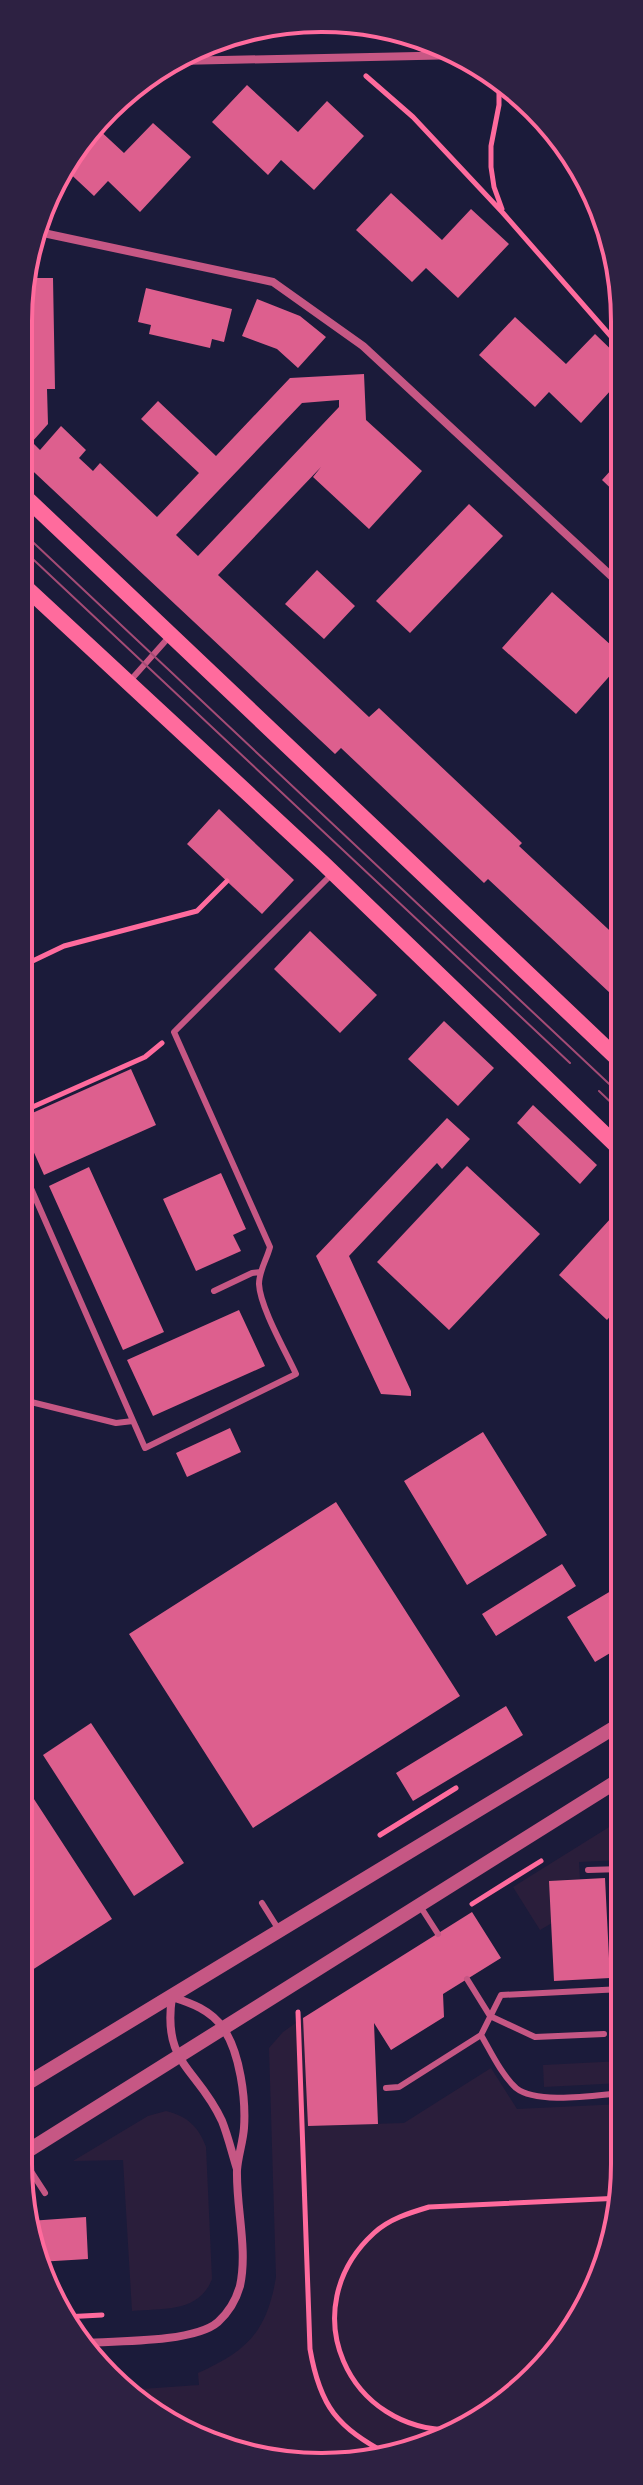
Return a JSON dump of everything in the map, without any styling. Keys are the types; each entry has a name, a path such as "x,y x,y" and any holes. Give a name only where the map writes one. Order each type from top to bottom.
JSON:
{"main road":[{"path":"32,503 611,1053"},
{"path":"32,593 333,873 611,1140"}],"street":[{"path":"196,61 436,56"},
{"path":"48,234 273,282 363,346 611,576"},
{"path":"32,2081 611,1730"},
{"path":"32,2148 611,1785"},
{"path":"94,2342 203,2332 229,2310 237,2296 242,2267 237,2169 244,2130 244,2101 235,2055 224,2029 209,2013 172,1997"},
{"path":"172,1997 170,2038 179,2058 221,2120 237,2169"}],"lane":[{"path":"129,682 172,634"},
{"path":"32,1191 145,1448 296,1374 261,1297 259,1282 270,1247 174,1032 333,873"},
{"path":"214,1291 252,1273 261,1272"},
{"path":"32,1402 116,1423 133,1421"},
{"path":"588,1870 611,1871"},
{"path":"262,1903 279,1931"},
{"path":"420,1906 438,1934"},
{"path":"467,1979 490,2016 535,2037 604,2034"},
{"path":"386,2088 399,2087 481,2035 501,1995 611,1990"},
{"path":"481,2035 510,2080 527,2094 541,2097 611,2094"},
{"path":"33,2175 45,2193"}],"path":[{"path":"366,76 413,117 503,213 611,336"},
{"path":"499,93 491,167 503,213"},
{"path":"32,961 64,946 197,911 227,881"},
{"path":"32,1107 145,1057 174,1032"},
{"path":"380,1835 456,1788"},
{"path":"472,1904 541,1861"},
{"path":"298,2012 310,2349 314,2373 326,2404 339,2421 376,2447"},
{"path":"434,2430 409,2424 382,2411 360,2391 345,2366 336,2337 335,2308 341,2279 355,2253 375,2231 400,2216 429,2207 609,2199"},
{"path":"76,2316 102,2315"}],"shaded area":[{"path":"611,1826 611,1861 579,1862 580,1879 550,1881 552,1923 540,1930 513,1887"},
{"path":"303,2018 308,2126 404,2123 491,2068 517,2109 611,2105 609,2201 596,2257 572,2308 539,2354 498,2393 450,2423 415,2438 359,2451 284,2451 211,2431 177,2414 140,2389 199,2385 198,2373 242,2347 260,2326 267,2312 276,2277 269,2048 283,2032"},
{"path":"611,2062 611,2084 544,2087 543,2065"},
{"path":"166,2111 191,2123 206,2147 212,2279 198,2298 179,2307 132,2311 123,2160 73,2161 148,2116"}],"building":[{"path":"247,85 298,132 327,101 364,136 314,190 281,160 268,175 212,122"},
{"path":"153,123 191,157 140,212 108,181 94,196 72,175 102,133 124,153"},
{"path":"391,193 442,240 471,209 509,244 458,298 426,268 412,282 356,230"},
{"path":"35,278 53,278 55,389 47,389 48,424 32,442"},
{"path":"146,288 232,309 224,342 212,339 210,348 149,334 151,325 138,322"},
{"path":"257,299 300,316 326,337 298,368 277,349 242,336"},
{"path":"515,317 566,364 595,334 611,349 611,390 581,423 549,392 535,407 479,355"},
{"path":"364,374 366,420 422,471 369,529 313,477 321,467 218,575 369,717 379,708 611,932 610,993 488,879 484,883 341,748 335,754 32,470 32,442 40,450 61,426 86,450 79,458 93,471 100,463 157,517 199,473 141,419 158,401 216,456 290,378","holes":["339,400 339,407 198,556 176,535 302,403"]},
{"path":"611,470 611,489 602,480"},
{"path":"469,504 503,536 410,633 376,601"},
{"path":"317,570 355,606 324,639 285,604"},
{"path":"552,592 611,645 611,674 576,714 502,648"},
{"path":"219,809 294,880 262,914 187,844"},
{"path":"310,931 377,995 340,1033 274,969"},
{"path":"444,1021 494,1068 458,1106 408,1059"},
{"path":"131,1069 156,1125 44,1175 32,1148 32,1113"},
{"path":"533,1105 597,1165 580,1184 517,1123"},
{"path":"447,1118 470,1139 442,1169 437,1163 349,1256 411,1391 411,1396 381,1394 316,1256"},
{"path":"467,1166 540,1234 449,1330 377,1262"},
{"path":"89,1167 164,1332 123,1350 49,1186"},
{"path":"221,1173 246,1229 233,1235 241,1251 196,1271 163,1199"},
{"path":"611,1218 611,1315 607,1320 559,1275"},
{"path":"239,1310 265,1366 153,1416 127,1360"},
{"path":"230,1428 241,1452 187,1477 176,1453"},
{"path":"483,1432 547,1535 467,1585 404,1481"},
{"path":"336,1502 460,1696 253,1828 129,1634"},
{"path":"562,1564 576,1586 496,1636 482,1614"},
{"path":"611,1591 611,1653 595,1662 567,1617"},
{"path":"506,1706 523,1735 413,1801 396,1773"},
{"path":"91,1723 184,1863 134,1896 43,1755"},
{"path":"32,1796 112,1919 32,1970"},
{"path":"605,1878 610,1978 554,1981 549,1881"},
{"path":"472,1912 501,1958 443,1994 444,2017 391,2050 374,2023 378,2124 308,2126 303,2018"},
{"path":"86,2217 88,2259 49,2261 38,2220"}],"tram line":[{"path":"32,541 611,1086"},
{"path":"32,558 570,1063"},
{"path":"599,1091 611,1102"}]}
